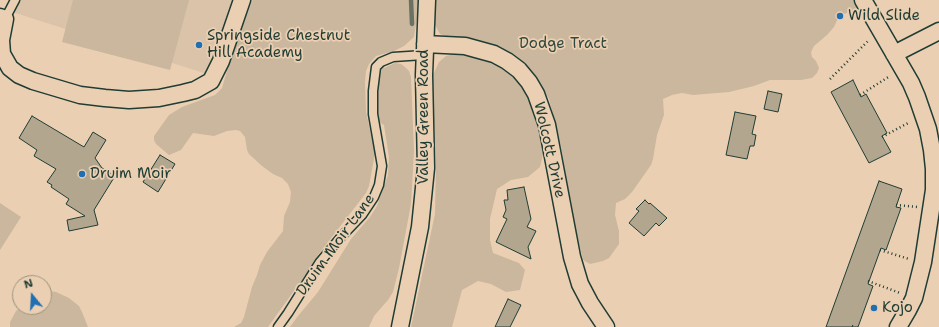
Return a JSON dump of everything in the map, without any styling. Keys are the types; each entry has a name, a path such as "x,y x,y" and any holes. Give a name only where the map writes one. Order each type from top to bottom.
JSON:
{"street":[{"path":"2,18 1,54 10,68 19,75 39,83 80,95 129,100 159,98 195,90 211,81 221,61 242,0"},
{"name":"Valley Green Road","path":"400,327 420,227 426,168 424,50 427,0"},
{"path":"863,0 911,83 923,112 928,129 934,169 932,211 921,272 914,298 898,327"},
{"path":"894,54 939,31"},
{"name":"Wolcott Drive","path":"424,50 464,46 494,54 519,70 529,82 536,94 547,125 572,257 578,277 590,303 606,327"}],"lane":[{"path":"2,18 15,0"},
{"name":"Druim Moir Lane","path":"278,327 320,262 362,215 374,197 379,185 382,166 373,114 373,91 376,67 381,62 393,56 424,50"}],"path":[{"path":"830,79 874,37"},
{"path":"860,95 895,74"},
{"path":"882,137 912,121"},
{"path":"896,205 924,207"},
{"path":"880,250 914,260"},
{"path":"868,281 905,295"}],"shaded area":[{"name":"Springside Chestnut Hill Academy","path":"10,0 347,0 345,20 210,75 6,10"}],"green space":[{"path":"73,0 189,0 170,70 62,42"},
{"path":"253,0 419,0 419,4 414,37 404,46 394,51 376,56 369,64 366,71 366,112 375,153 369,186 366,193 318,255 316,262 310,271 268,327 234,327 241,323 244,317 260,265 267,252 283,231 284,216 290,202 291,192 288,184 282,178 273,174 262,166 249,154 245,137 240,131 227,131 214,136 193,133 181,150 169,155 156,144 154,136 169,115 182,107 215,95 222,88 232,54"},
{"name":"Dodge Tract","path":"435,0 854,0 859,8 839,16 834,27 814,46 811,52 812,57 816,61 819,68 817,73 812,78 801,80 770,80 754,86 729,92 693,95 682,93 663,99 664,115 657,135 651,165 632,192 625,199 616,203 615,215 619,231 619,244 609,258 590,264 583,260 573,219 561,146 549,99 528,70 467,40 440,34 434,23"},
{"path":"454,54 481,57 507,70 527,94 536,118 543,154 540,167 528,177 511,180 497,189 490,219 490,240 493,253 519,263 525,270 520,290 506,292 491,284 478,281 462,290 452,327 411,327 435,214 436,166 432,77 439,62 446,56"},
{"path":"395,63 401,64 405,67 409,71 411,77 414,151 411,204 393,292 374,316 369,327 290,327 318,292 351,239 370,217 377,206 388,175 389,157 384,125 379,122 376,98 377,83 382,69"},
{"path":"0,203 21,217 0,250"},
{"path":"52,291 69,298 79,306 88,327 10,327 10,322 14,315 52,315"}],"building":[{"path":"853,80 861,97 866,94 887,133 882,136 891,152 869,163 831,92"},
{"path":"768,91 782,94 778,112 764,109"},
{"path":"735,112 756,116 752,134 756,135 754,146 750,146 747,159 726,155"},
{"name":"Druim Moir","path":"32,116 84,147 93,132 106,140 95,158 102,168 115,176 94,210 98,225 69,231 67,220 85,216 66,204 69,199 51,187 52,185 47,182 56,169 34,156 37,150 19,138"},
{"path":"160,155 175,164 158,192 143,182"},
{"path":"879,181 902,189 896,207 901,208 886,250 881,248 868,284 873,286 858,327 826,327"},
{"path":"524,187 531,219 527,227 536,231 528,247 531,259 496,242 507,219 503,217 506,210 504,200 508,200 507,190"},
{"path":"645,200 667,218 659,226 656,223 644,236 629,223 639,211 636,209"},
{"path":"508,299 521,305 510,327 495,327"}],"waterway":[{"path":"411,0 412,24"}],"place":[{"name":"Wild Slide","path":"840,16"},
{"name":"Springside Chestnut Hill Academy","path":"199,45"},
{"name":"Druim Moir","path":"82,174"},
{"name":"Kojo","path":"874,308"}]}
